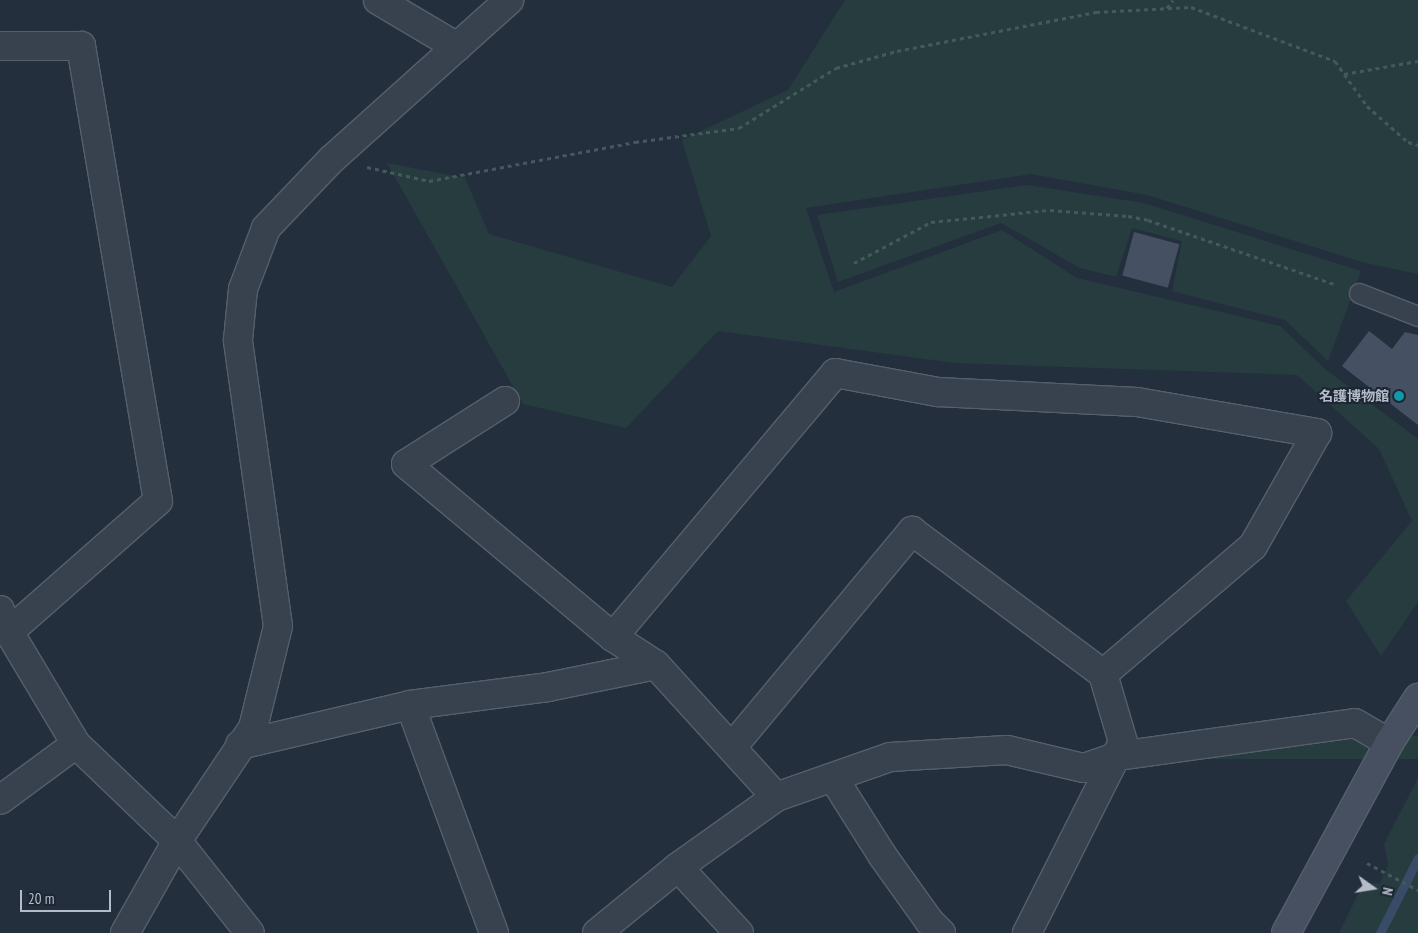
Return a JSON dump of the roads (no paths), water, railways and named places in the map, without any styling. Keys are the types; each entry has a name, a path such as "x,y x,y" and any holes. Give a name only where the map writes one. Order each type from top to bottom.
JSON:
{"street":[{"path":"378,0 458,47"},
{"path":"125,933 177,842 253,728 278,626 238,340 243,289 266,228 332,159 509,0"},
{"path":"0,46 81,46 158,501 5,621 76,744 177,842 250,933"},
{"path":"613,637 835,373 938,392 1138,402 1317,433 1253,546 1103,674"},
{"path":"505,401 406,464 613,637 656,664 733,746 776,796"},
{"path":"733,746 912,531 1103,674 1123,742 1118,756 1027,933"},
{"path":"240,745 410,706 548,687 656,664"},
{"path":"1286,933 1389,743 1418,698"},
{"path":"410,706 494,933"},
{"path":"597,933 678,866 776,796 834,779 890,757 960,751 1007,750 1084,768 1118,756 1355,723 1389,743"},
{"path":"0,800 76,744"},
{"path":"834,779 882,855 929,921 941,933"},
{"path":"678,866 739,933"}],"lane":[{"path":"1359,293 1418,316"}],"waterway":[{"path":"1380,933 1418,858"}],"place":[{"name":"名護博物館","path":"1399,396"}]}
